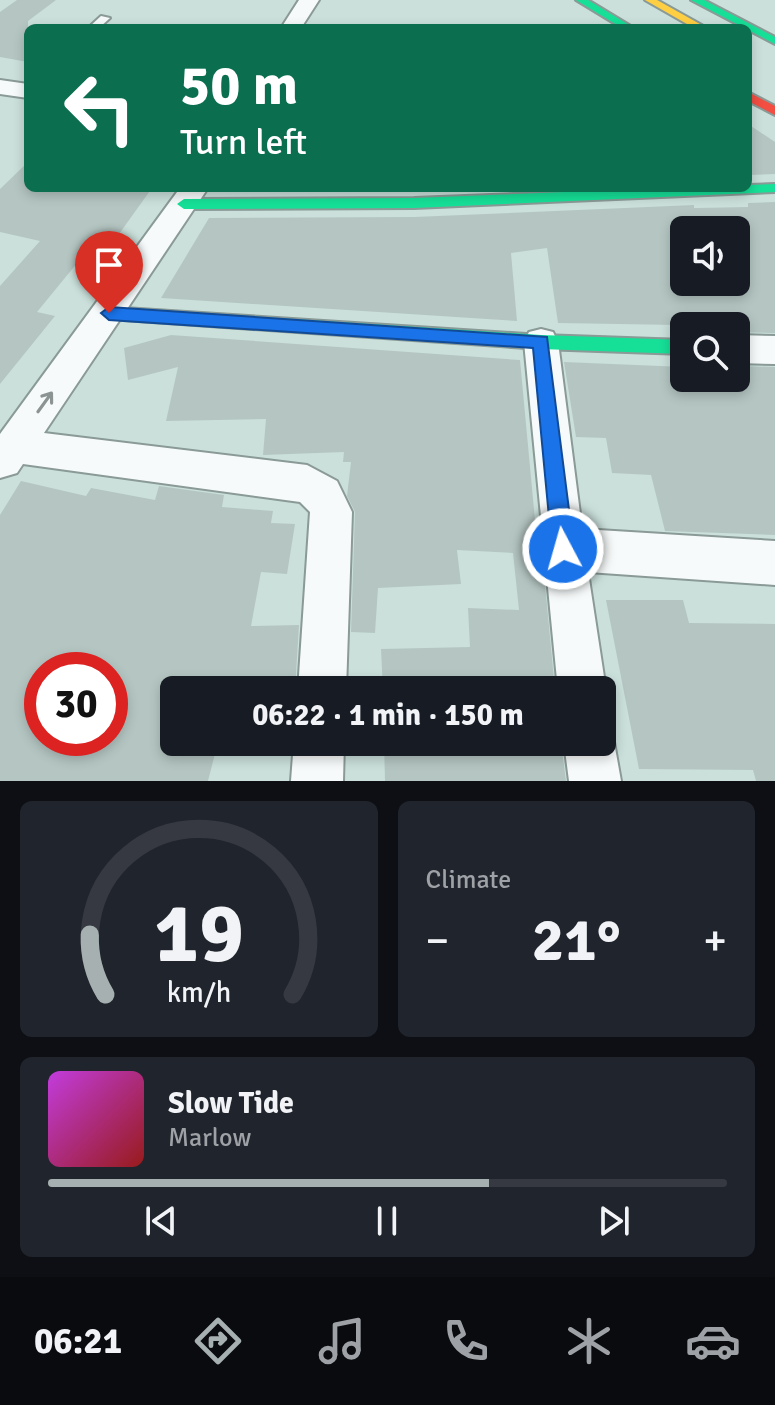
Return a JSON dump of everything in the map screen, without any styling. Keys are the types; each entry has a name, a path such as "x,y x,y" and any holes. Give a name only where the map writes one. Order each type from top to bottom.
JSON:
{"street":[{"path":"294,24 309,0"},
{"path":"581,0 622,24"},
{"path":"616,0 661,24"},
{"path":"650,0 695,24"},
{"path":"696,0 742,24"},
{"path":"752,29 775,41"},
{"path":"752,98 775,111"},
{"path":"752,189 775,188"},
{"path":"7,456 189,196 414,203 679,192"},
{"path":"109,313 541,342 670,347"},
{"path":"541,342 580,676"},
{"path":"750,349 775,350"},
{"path":"7,456 307,484 323,494 331,512 323,676"},
{"path":"563,549 775,563"},
{"path":"317,781 318,756"},
{"path":"591,756 595,781"}],"lane":[{"path":"98,24 105,18"}],"building":[{"path":"17,0 56,0 24,24 24,61 0,57 0,12"},
{"path":"752,127 775,142 775,174 752,175"},
{"path":"24,166 24,192 149,192 104,255 87,251 37,312 55,316 0,384 0,286 40,241 0,232 0,189"},
{"path":"775,202 775,333 750,332 750,312 670,312 670,325 558,323 547,248 511,253 517,321 161,298 209,218 414,217 694,205 694,208 748,207 748,203"},
{"path":"171,335 520,360 539,563 543,563 554,676 382,676 381,649 470,647 468,608 519,610 513,553 457,550 461,584 378,588 375,633 351,632 355,512 347,496 351,462 343,462 344,452 263,455 266,419 166,421 178,367 128,380 124,348"},
{"path":"564,362 670,366 670,392 750,392 750,366 775,367 775,535 665,531 651,475 612,473 606,438 576,437"},
{"path":"21,481 86,496 91,488 155,500 159,486 224,495 222,507 273,511 271,523 295,524 287,574 261,572 251,626 299,625 296,676 160,676 160,756 214,756 208,781 0,781 0,515"},
{"path":"606,600 683,600 689,623 775,624 775,781 756,781 753,770 639,769"},
{"path":"384,756 563,756 566,781 385,781"}],"traffic: fast":[{"path":"581,0 622,24"},
{"path":"696,0 742,24"},
{"path":"752,29 775,41"},
{"path":"752,189 775,188"},
{"path":"184,204 414,203 679,192"},
{"path":"109,313 541,342 670,347"}],"traffic: slow":[{"path":"650,0 695,24"}],"traffic: jam":[{"path":"752,98 775,111"}],"route":[{"path":"109,313 541,342 563,549"}]}
